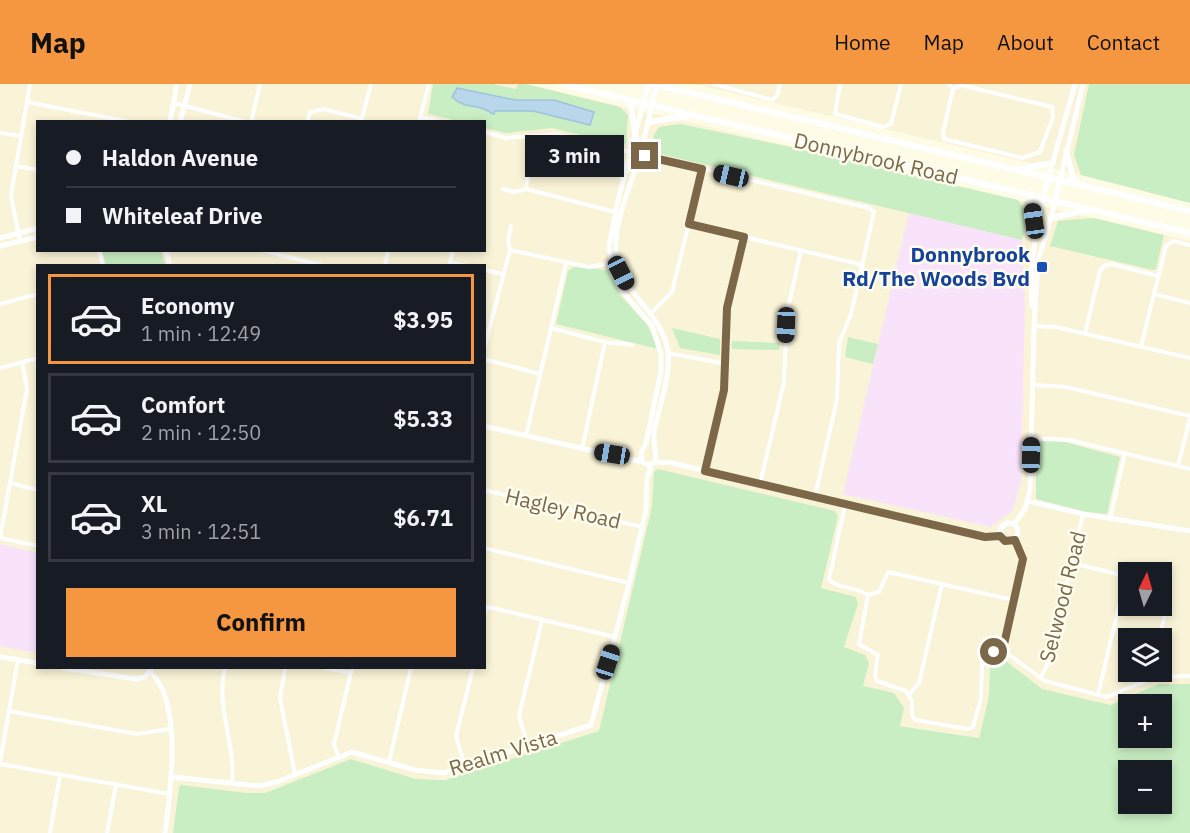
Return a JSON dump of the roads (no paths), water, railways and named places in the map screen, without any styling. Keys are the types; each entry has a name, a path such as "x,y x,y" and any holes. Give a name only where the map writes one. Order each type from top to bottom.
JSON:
{"main road":[{"name":"Donnybrook Road","path":"562,84 1190,233"},
{"name":"Donnybrook Road","path":"655,84 672,86 1190,211"},
{"path":"630,100 636,139"},
{"path":"648,122 696,116"},
{"path":"1066,151 1075,184"},
{"path":"1013,170 1053,163"},
{"path":"1030,195 1036,235"},
{"path":"1051,218 1091,209"}],"street":[{"path":"20,241 10,201 30,84"},
{"path":"170,120 177,84"},
{"path":"180,120 190,84"},
{"path":"250,120 260,84"},
{"path":"308,120 310,112 317,108 362,120 371,84"},
{"path":"419,119 429,84"},
{"path":"648,84 619,213 617,262 627,285 651,313 660,328 669,353 726,364"},
{"path":"610,264 609,246 640,154 655,84"},
{"path":"714,84 772,100 777,96 780,84"},
{"path":"840,84 835,114 884,128 892,122 901,84"},
{"path":"949,84 953,89"},
{"path":"961,84 1052,107 1053,117 1040,152 1022,158 944,139 943,132 953,89 961,84"},
{"path":"1034,326 1030,271 1036,235 1075,84"},
{"path":"1014,524 1028,501 1038,261 1051,218 1083,84"},
{"path":"27,102 111,120"},
{"path":"174,103 241,120"},
{"path":"0,132 21,136"},
{"path":"486,133 506,138 557,135 632,152"},
{"path":"526,189 534,135"},
{"path":"640,154 872,210 874,218 851,314 839,343 836,408 814,497"},
{"path":"16,166 36,170"},
{"path":"645,317 672,292 702,169"},
{"path":"503,189 519,192 526,189 619,213"},
{"path":"689,224 863,265"},
{"path":"486,341 510,250 507,240 511,226"},
{"path":"0,238 36,228"},
{"path":"0,246 36,237"},
{"path":"705,471 724,390 727,308 744,237"},
{"path":"1141,346 1168,243 1175,241 1190,245"},
{"path":"510,250 594,268 617,262"},
{"path":"760,485 784,382 787,313 801,250"},
{"path":"269,252 316,264"},
{"path":"526,436 566,262"},
{"name":"Realm Vista","path":"610,264 624,293 656,333 662,360 642,451 647,480"},
{"path":"1085,333 1100,271 1104,266 1111,264 1158,276"},
{"path":"486,270 502,274"},
{"path":"1154,294 1190,303"},
{"path":"0,304 36,295"},
{"path":"1034,326 1056,327 1190,358"},
{"path":"551,328 605,342 632,345"},
{"path":"582,449 605,342"},
{"name":"Realm Vista","path":"172,777 259,786 338,756 357,752 433,773 465,767 591,725 616,637 642,527 647,480 655,453 653,433 667,377 669,353"},
{"path":"0,368 36,358"},
{"path":"486,360 540,374"},
{"path":"22,362 27,389 0,538 36,546"},
{"path":"1033,385 1066,387 1190,417 1178,466"},
{"path":"486,426 652,464 668,462 985,537 1000,536 1005,541 1015,540"},
{"path":"1032,438 1069,440 1190,469"},
{"path":"629,457 642,451 655,453 668,462"},
{"path":"1110,519 1125,453"},
{"path":"10,483 36,489"},
{"name":"Hagley Road","path":"486,490 642,527"},
{"path":"1028,501 1083,514 1190,531"},
{"path":"845,505 829,579 835,584 868,595 879,592 888,572 1013,600"},
{"name":"Selwood Road","path":"1040,678 1047,666 1083,514"},
{"path":"1000,536 1003,525 1014,524"},
{"path":"1003,649 1023,559 1015,540 1018,530 1014,524"},
{"path":"486,548 629,582"},
{"path":"1071,563 1118,574"},
{"path":"909,695 919,683 942,584"},
{"path":"868,595 859,644 878,655 875,675 877,681 902,688 909,695 915,720 970,728 974,725 981,698 982,662 989,654 1003,649"},
{"path":"486,607 616,637"},
{"path":"1098,695 1118,613"},
{"path":"528,747 519,716 542,620"},
{"path":"1003,649 1048,683 1111,697 1140,682"},
{"path":"0,657 36,663"},
{"path":"18,660 0,763 170,794"},
{"path":"76,669 137,679 151,670 162,684 174,754 165,833"},
{"path":"225,669 222,691 234,762 232,784"},
{"path":"285,669 280,698 295,774"},
{"path":"330,669 351,674"},
{"path":"338,756 334,744 352,669"},
{"path":"389,762 411,669"},
{"path":"465,767 456,736 472,669"},
{"path":"1172,676 1190,676"},
{"path":"9,711 137,734 170,729"},
{"path":"50,833 60,775"},
{"path":"107,833 116,784"}],"water":[{"path":"457,88 515,100 554,100 594,112 590,125 533,111 495,111 493,114 457,101 452,97"}],"place":[{"name":"Donnybrook Rd/The Woods Bvd","path":"1042,267"}]}
